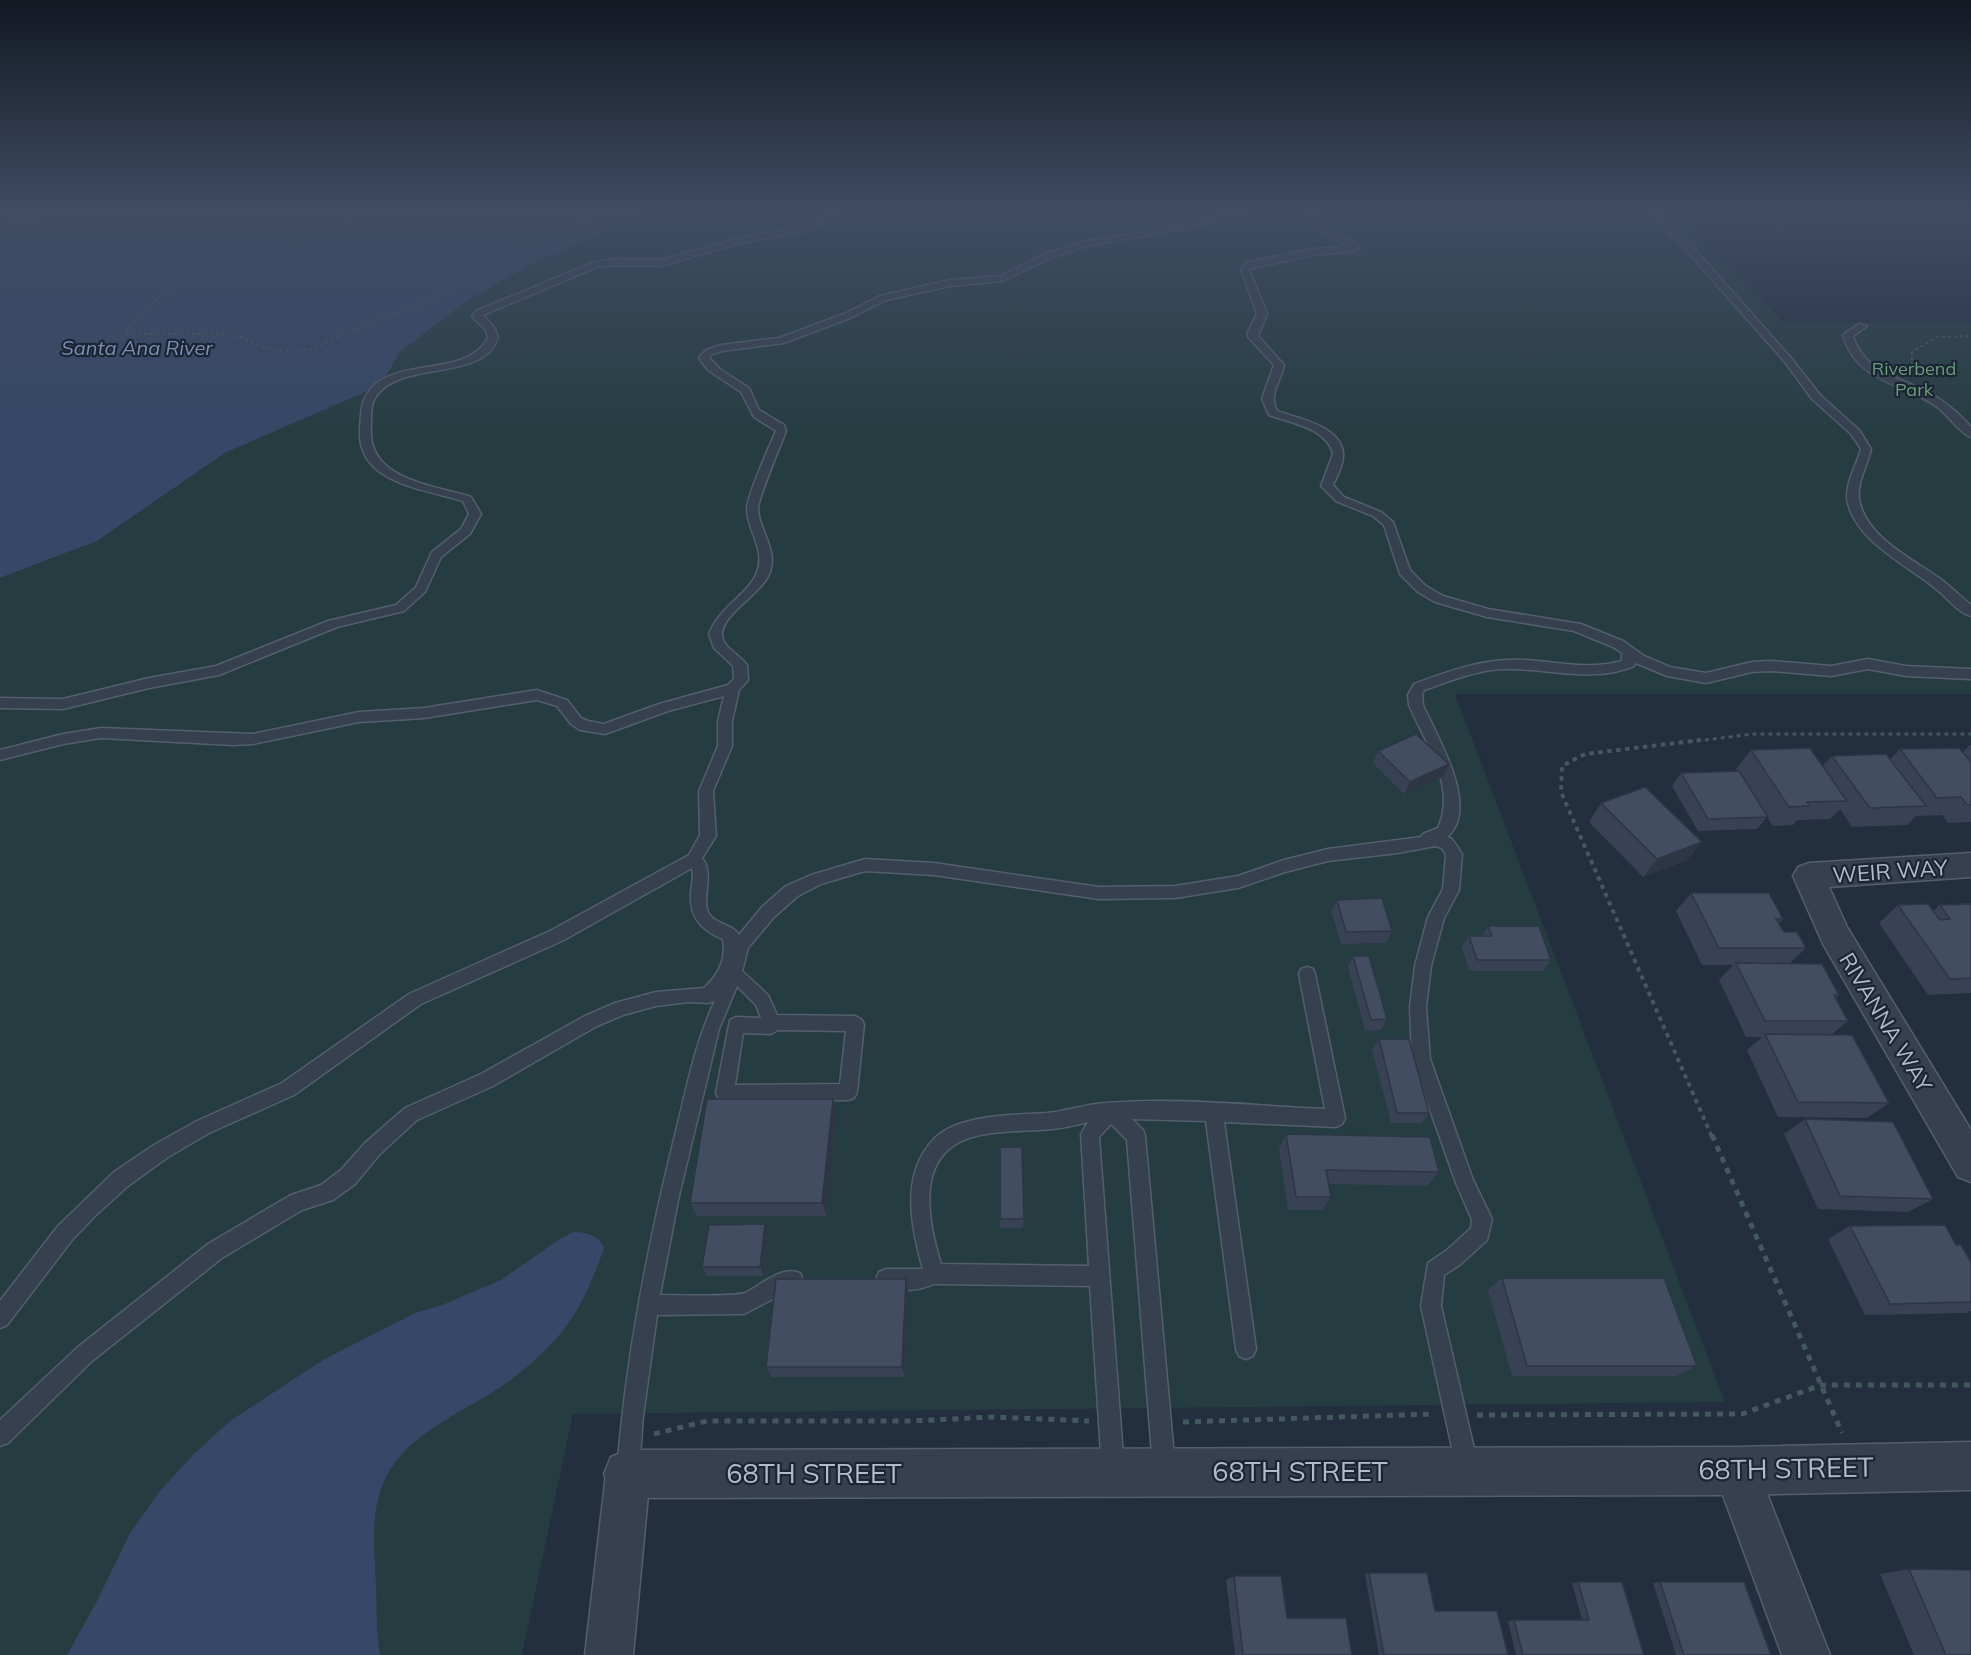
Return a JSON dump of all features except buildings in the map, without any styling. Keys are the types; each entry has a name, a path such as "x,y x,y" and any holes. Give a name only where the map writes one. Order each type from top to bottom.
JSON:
{"street":[{"name":"WEIR WAY","path":"1809,876 1971,866"},
{"name":"RIVANNA WAY","path":"1809,876 1834,934 1971,1164"},
{"name":"68TH STREET","path":"629,1457 1113,1473 1736,1471 1971,1466"},
{"path":"609,1655 629,1457"},
{"path":"1736,1471 1806,1655"}],"lane":[{"path":"0,703 63,704 149,683 219,670 333,624 400,608 421,589 436,555 466,531 475,514 467,499 400,478 375,463 369,455 365,437 370,398 376,391 398,377 417,370 464,363 487,351 493,338 490,329 477,317 479,313 539,287"},
{"path":"0,1318 65,1233 89,1208 121,1179 161,1151 203,1127 288,1089 415,999 556,936 694,859 708,836 706,791 724,746 725,721 733,689 741,680 740,665 717,644 715,634 718,625 757,583 764,571 763,539 753,517 752,507 781,431 780,427 755,411 744,389 722,376 706,363 704,358 709,352 736,345 782,341 847,316 883,298 931,287"},
{"path":"1252,287 1262,314 1253,332 1253,337 1279,365 1268,392 1267,400 1273,412 1327,434 1334,442 1338,451 1337,462 1327,486 1341,499 1377,514 1389,524 1404,571 1422,590 1439,599 1478,611 1576,627 1595,633 1639,659 1667,671 1706,678 1752,667 1771,666 1831,671 1868,664 1906,671 1971,674"},
{"path":"1722,287 1788,360 1816,397 1847,424 1866,449 1853,491 1853,499 1866,525 1886,546 1938,584 1971,612"},
{"path":"1862,326 1848,335 1850,347 1871,371 1925,396 1960,418 1971,434"},
{"path":"734,951 746,930 759,915 798,884 856,864 878,862 938,866 1116,889 1173,890 1236,878 1323,853 1428,838 1444,832 1452,814 1451,785 1416,705 1415,695 1419,687 1465,671 1508,664 1573,671 1622,666 1629,663 1628,651"},
{"path":"0,754 63,739 101,733 252,739 359,717 424,713 537,695 562,703 576,721 585,726 605,729 664,707 733,689"},
{"path":"629,1457 638,1365 648,1305 668,1200 710,1029 714,1003 726,977 731,972 741,945 768,912 792,891 816,879 866,865 934,869 1099,893 1175,892 1238,882 1284,866 1328,855 1398,847 1434,840 1447,843 1454,854 1451,890 1436,917 1423,966 1418,1007 1421,1059 1465,1184 1482,1218 1480,1233 1454,1257 1435,1270 1431,1306 1468,1472"},
{"path":"694,859 702,868 698,907 702,920 718,931 731,935 734,951 731,972"},
{"path":"731,972 763,999 770,1013 771,1026 736,1025 725,1093 848,1092 855,1024 771,1022"},
{"path":"934,1274 922,1229 920,1198 924,1168 941,1143 958,1134 1000,1124 1054,1120 1110,1111 1336,1118 1307,974"},
{"path":"0,1435 86,1354 215,1251 298,1202 326,1193 348,1177 372,1149 411,1114 486,1080 591,1021 621,1008 656,999 689,995 714,1003"},
{"path":"1110,1111 1089,1134 1113,1473"},
{"path":"1110,1111 1136,1136 1165,1473"},
{"path":"1214,1114 1246,1349"},
{"path":"864,1279 922,1279 934,1274 1099,1276"},
{"path":"648,1305 744,1304 786,1281 817,1279"}],"path":[{"path":"173,287 127,328 126,334 215,334 240,337 264,348 293,352 312,349 343,334 433,299 451,287"},
{"path":"1925,396 1912,382 1912,352 1937,337 1971,336"},
{"path":"1857,1468 1561,792 1562,766 1585,754 1753,734 1971,734"},
{"path":"1160,1422 1434,1414 1454,1416 1742,1414 1821,1384 1971,1385"},
{"path":"629,1457 707,1421 912,1421 992,1417 1109,1422"}],"green space":[{"name":"Riverbend Park","path":"491,287 1749,287 1784,323 1971,323 1971,694 1455,694 1725,1402 573,1414 522,1655 0,1655 0,578 97,541 225,453 381,385 400,352 467,301"}],"water":[{"name":"Santa Ana River","path":"0,287 491,287 467,301 400,352 381,385 225,453 97,541 0,578"},
{"path":"574,1232 592,1236 599,1240 604,1248 588,1289 570,1321 545,1350 512,1379 424,1434 395,1462 385,1479 377,1505 374,1532 380,1655 67,1655 98,1599 129,1535 159,1492 194,1454 230,1421 323,1360 415,1313 442,1305 501,1280 561,1238"}]}
